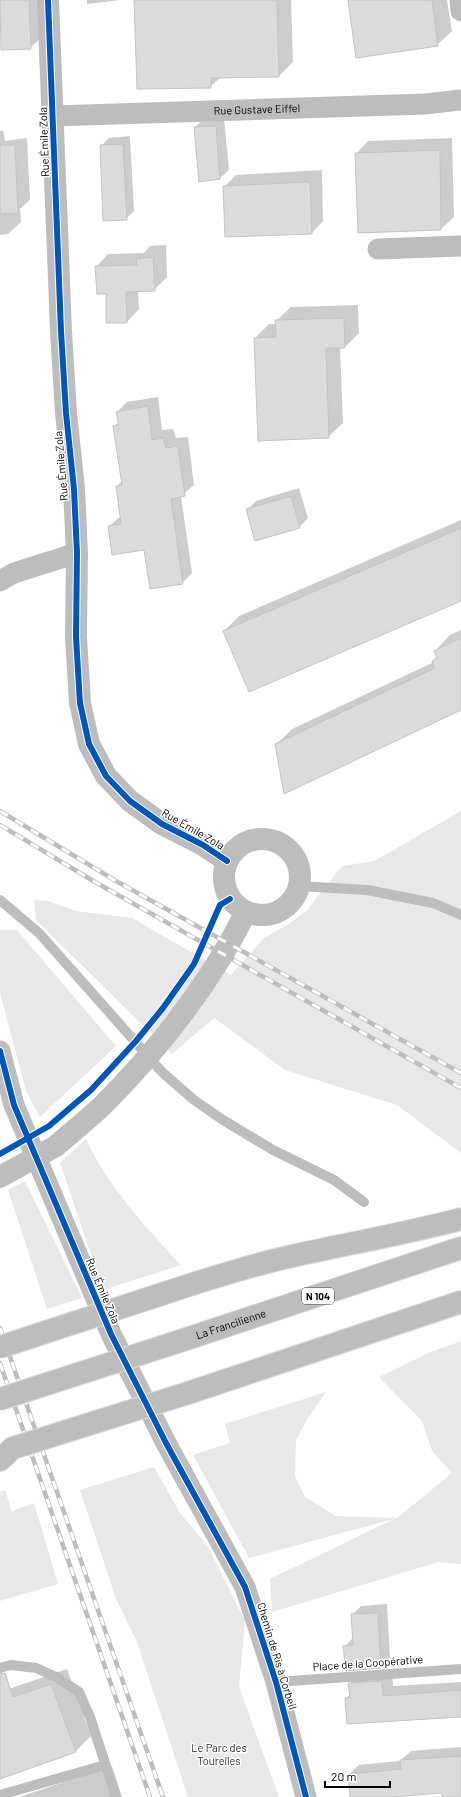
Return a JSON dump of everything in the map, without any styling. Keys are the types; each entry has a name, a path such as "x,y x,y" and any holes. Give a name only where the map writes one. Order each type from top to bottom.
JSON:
{"main road":[{"name":"Rue Émile Zola","path":"48,0 61,331 66,413 74,489 77,553 76,637 80,703 89,744 106,776 130,801 162,824 203,845 227,862"},
{"path":"260,839 271,840 284,846 294,857 299,871 299,886 295,896 285,908 272,914 259,915 246,912 230,899 224,884 224,873 227,862 233,852 242,845 260,839"},
{"path":"0,1177 14,1171 56,1146 101,1106 149,1055 209,978 232,941 246,912"},
{"path":"0,1347 220,1275 287,1258 406,1233 461,1219"},
{"name":"La Francilienne","path":"0,1399 461,1248"},
{"path":"4,1453 461,1302"}],"street":[{"path":"460,0 461,11"},
{"name":"Rue Gustave Eiffel","path":"53,116 425,104 461,100"},
{"path":"378,249 461,246"},
{"path":"0,581 14,573 77,553"},
{"name":"Rue Émile Zola","path":"0,1051 14,1105 111,1334 212,1528"},
{"name":"Chemin de Ris à Corbeil","path":"212,1528 245,1587 276,1682 306,1797"}],"lane":[{"path":"299,886 367,890 433,903 461,915"},
{"path":"0,900 39,933 126,1033 149,1055 162,1072 194,1100 223,1120 273,1150 334,1180 364,1202"},
{"path":"0,1668 11,1665 36,1668 56,1677 79,1692 90,1717 116,1797"},
{"name":"Place de la Coopérative","path":"276,1682 461,1669"},
{"path":"0,1795 105,1765"}],"green space":[{"path":"461,811 461,1153 397,1105 285,1070 214,1018 172,1054 36,920 34,900 48,901 76,911 132,918 231,975 264,938 289,924 307,910 342,866 374,861"},
{"path":"0,930 17,930 116,1046 40,1117 26,1091 0,993"},
{"path":"86,1139 95,1157 116,1190 141,1221 181,1265 103,1290 60,1163"},
{"path":"25,1181 82,1298 47,1309 8,1190"},
{"path":"461,1341 461,1564 439,1562 272,1612 270,1579 394,1519 249,1558 193,1455 230,1443 225,1424 326,1392 308,1418 296,1440 295,1476 305,1497 336,1516 397,1518 452,1473 432,1451 422,1421 379,1377 428,1353"},
{"name":"Le Parc des Tourelles","path":"154,1467 180,1513 207,1545 245,1621 239,1687 279,1797 188,1797 137,1642 116,1599 80,1490"},
{"path":"5,1490 12,1511 34,1503 58,1584 0,1601 0,1492"}],"building":[{"path":"0,0 29,0 31,49 1,50"},
{"path":"134,0 277,0 279,77 211,78 211,88 137,89"},
{"path":"348,0 432,0 438,46 356,58"},
{"path":"216,126 220,179 199,182 194,127"},
{"path":"123,144 127,220 103,221 100,145"},
{"path":"0,145 15,145 18,213 0,214"},
{"path":"440,150 441,230 358,233 355,153"},
{"path":"310,182 312,234 225,237 223,186"},
{"path":"153,257 155,291 126,292 127,323 106,323 106,294 97,294 95,266 137,265 136,259"},
{"path":"344,318 345,348 326,348 329,438 258,441 254,338 276,337 275,320"},
{"path":"148,406 152,440 163,438 166,448 178,446 185,496 171,499 183,584 150,589 144,550 112,555 108,526 121,524 116,486 122,485 113,426 119,425 116,412"},
{"path":"291,496 300,528 255,541 246,509"},
{"path":"461,528 461,601 249,692 223,631"},
{"path":"461,638 461,710 284,794 275,744 435,668 432,661 437,658 434,651"},
{"path":"378,1613 381,1668 346,1671 343,1646 353,1645 351,1614"},
{"path":"5,1673 13,1697 51,1684 76,1752 0,1779 0,1674"},
{"path":"382,1681 383,1696 461,1690 461,1717 347,1724 345,1698 350,1698 348,1683"},
{"path":"461,1756 461,1797 442,1797 442,1793 391,1797 350,1797 348,1774 401,1769 400,1760"}],"railway":[{"path":"0,811 116,881 461,1073"},
{"path":"0,825 95,882 461,1088"},
{"path":"0,1328 163,1797"},
{"path":"0,1363 150,1797"}],"cycle path":[{"path":"48,0 61,331 66,413 74,489 77,553 76,637 80,703 89,744 106,776 130,801 162,824 203,845 227,861"},
{"path":"0,1154 49,1126 91,1090 136,1041 163,1008 194,964 220,905 230,899"},
{"path":"0,1051 14,1105 111,1334 166,1443 245,1587 276,1682 306,1797"}]}
